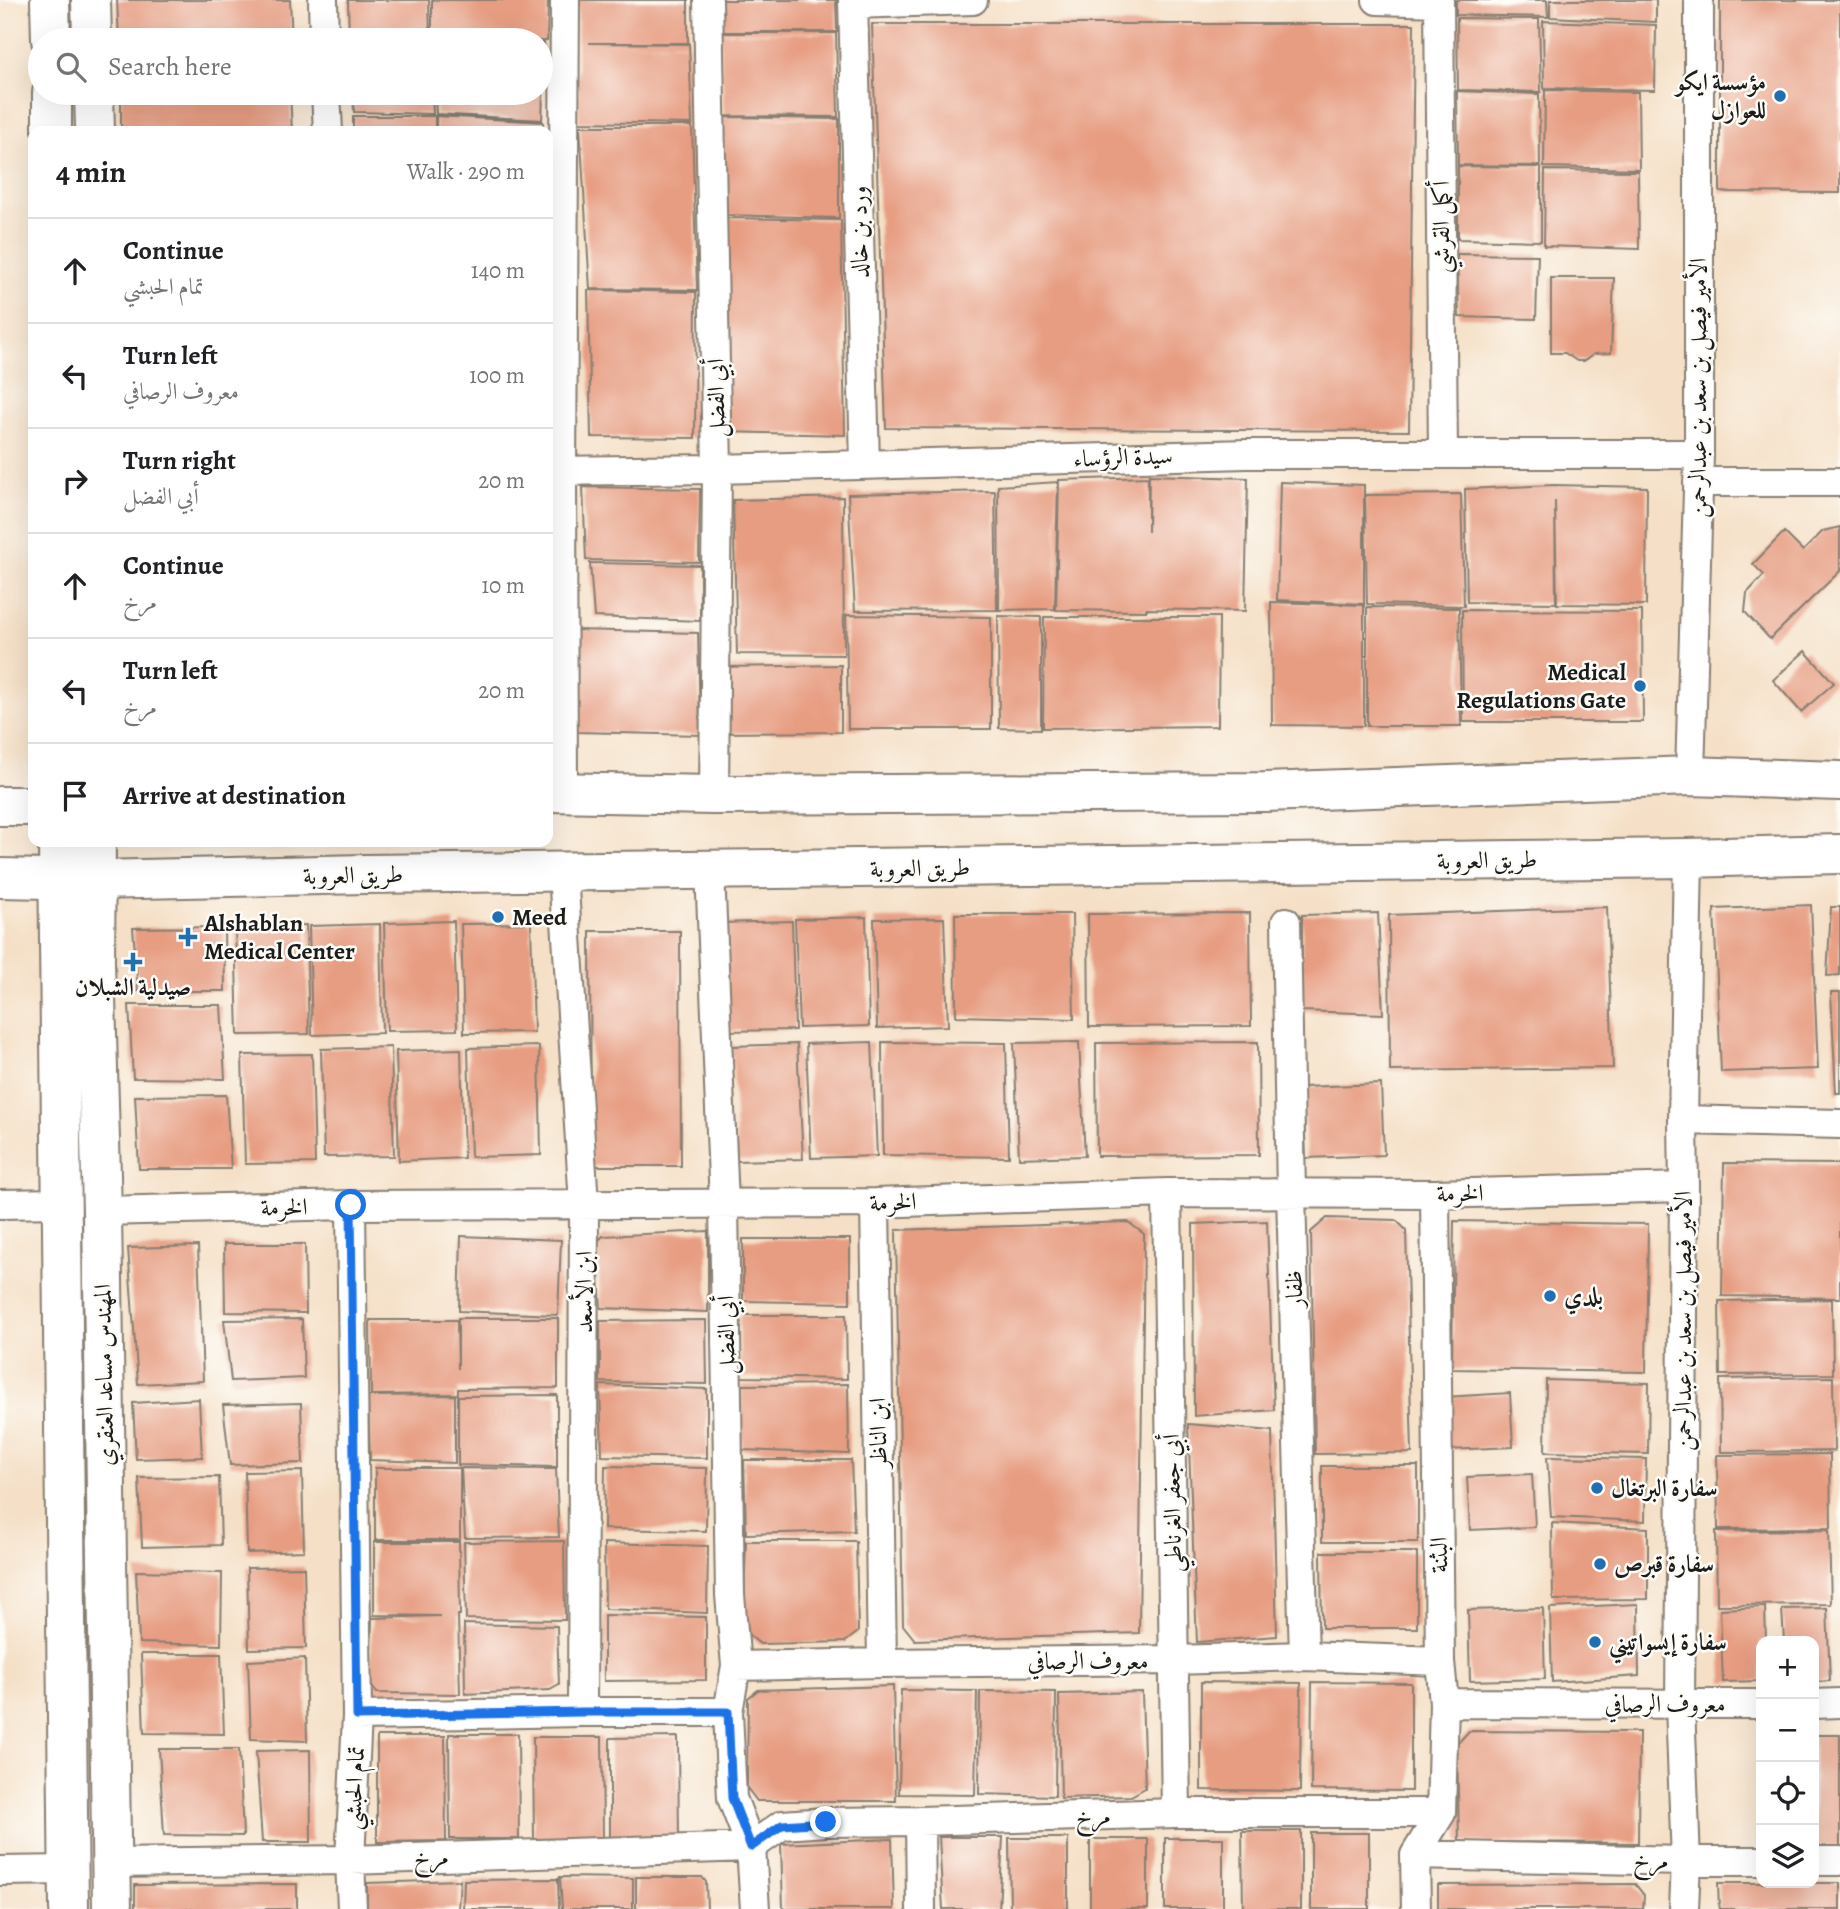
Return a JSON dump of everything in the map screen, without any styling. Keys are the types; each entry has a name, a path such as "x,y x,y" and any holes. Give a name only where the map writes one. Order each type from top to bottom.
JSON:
{"main road":[{"path":"50,0 51,28"},
{"path":"91,0 92,28"},
{"path":"51,105 52,126"},
{"path":"94,105 95,126"},
{"path":"555,792 714,795 1265,792 1690,776 1840,781"},
{"path":"0,806 28,806"},
{"name":"المهندس مساعد العنقري","path":"61,847 77,879 95,961 102,1212 112,1909"},
{"name":"المهندس مساعد العنقري","path":"69,1909 62,1203 77,879 93,847"},
{"name":"طريق العروبة","path":"0,878 563,873 1840,854"}],"street":[{"path":"323,0 324,28"},
{"path":"555,792 555,471 565,0"},
{"name":"أبي الفضل","path":"709,0 718,469 714,795"},
{"path":"853,2 973,0"},
{"path":"1377,0 1439,1"},
{"name":"الأمير فيصل بن سعد بن عبدالرحمن","path":"1690,776 1699,454 1699,0"},
{"name":"أكمل القرشي","path":"1439,1 1443,454"},
{"name":"ورد بن خالد","path":"853,2 865,464"},
{"path":"327,105 328,126"},
{"name":"سيدة الرؤساء","path":"555,471 1247,454 1699,454"},
{"path":"1698,482 1840,482"},
{"name":"الأمير فيصل بن سعد بن عبدالرحمن","path":"1684,1909 1686,1861 1680,1705 1683,1121 1688,858"},
{"name":"أبي الفضل","path":"710,871 724,1204 730,1595 736,1666 728,1712 732,1798 751,1847"},
{"name":"ابن الأسعد","path":"563,873 584,1204 582,1712"},
{"name":"ظفار","path":"1286,922 1304,1656"},
{"path":"1683,1121 1840,1124"},
{"name":"الخرمة","path":"102,1212 351,1205 875,1203 1167,1193 1435,1194 1684,1187"},
{"name":"أبي جعفر الغرناطي","path":"1167,1193 1176,1813"},
{"name":"البثنة","path":"1435,1194 1440,1661 1444,1703 1441,1813"},
{"path":"0,1205 62,1203"},
{"name":"ابن الناظر","path":"875,1203 882,1663"},
{"name":"تمام الحبشي","path":"351,1205 357,1716 350,1860 352,1909"},
{"name":"معروف الرصافي","path":"736,1666 1304,1656 1440,1661"},
{"name":"معروف الرصافي","path":"1444,1703 1756,1704"},
{"path":"1819,1704 1840,1703"},
{"path":"357,1716 728,1712"},
{"name":"مرخ","path":"112,1863 350,1860 751,1847 782,1825 826,1822 1176,1813 1441,1813"},
{"path":"1416,1909 1415,1855 1441,1813"},
{"path":"920,1821 921,1909"},
{"path":"751,1847 755,1909"},
{"name":"مرخ","path":"1415,1855 1756,1861"},
{"path":"1819,1861 1840,1861"},
{"path":"0,1871 69,1870"}],"building":[{"path":"117,0 290,0 291,28 118,28"},
{"path":"348,0 429,0 430,28 349,28"},
{"path":"432,0 548,0 547,28 432,28"},
{"path":"578,0 688,0 688,43 589,43 689,44 692,124 579,122"},
{"path":"717,0 836,0 837,32 717,32"},
{"path":"1456,0 1547,0 1548,17 1456,15"},
{"path":"1550,0 1656,0 1656,22 1550,17"},
{"name":"مؤسسة ايكو للعوازل","path":"1720,0 1840,0 1840,193 1720,192"},
{"path":"1457,18 1539,19 1541,92 1458,90"},
{"path":"1543,21 1656,25 1655,90 1544,88"},
{"path":"872,24 1414,24 1409,431 886,428"},
{"path":"720,33 836,33 838,117 724,116"},
{"path":"1545,90 1638,92 1639,169 1544,167"},
{"path":"1457,91 1539,94 1540,166 1458,165"},
{"path":"121,105 291,105 292,126 121,126"},
{"path":"354,105 433,105 433,114 354,112"},
{"path":"436,105 543,105 542,120 436,114"},
{"path":"353,116 435,116 435,126 353,126"},
{"path":"436,116 543,122 543,126 436,126"},
{"path":"723,117 839,119 839,218 725,215"},
{"path":"580,126 692,126 697,290 590,289"},
{"path":"1458,166 1541,167 1541,241 1458,239"},
{"path":"1545,170 1638,171 1639,249 1544,246"},
{"path":"724,218 841,220 845,435 727,432"},
{"path":"1457,254 1538,255 1536,319 1459,317"},
{"path":"1551,278 1614,278 1611,353 1594,354 1584,361 1577,361 1565,353 1551,353"},
{"path":"588,290 696,292 695,438 591,437"},
{"path":"1149,475 1248,478 1245,611 1056,610 1059,480 1148,477 1148,532"},
{"path":"1058,482 1055,609 999,610 998,486"},
{"path":"1280,482 1364,485 1364,604 1277,600"},
{"path":"1554,485 1647,487 1646,605 1557,604 1555,501 1556,603 1467,602 1465,489"},
{"path":"583,487 700,489 699,562 586,560"},
{"path":"995,491 997,610 855,611 848,494"},
{"path":"1461,494 1464,606 1367,604 1365,495"},
{"path":"843,497 844,655 737,654 733,500"},
{"path":"1840,527 1840,571 1770,639 1745,612 1747,593 1764,575 1753,564 1784,532 1803,551 1823,531"},
{"path":"590,563 700,565 700,621 594,617"},
{"path":"1271,602 1364,605 1364,726 1272,725"},
{"path":"1367,607 1459,608 1461,726 1367,726"},
{"path":"1462,610 1642,611 1643,722 1463,722"},
{"path":"846,615 991,617 991,729 848,729"},
{"path":"998,616 1041,617 1041,729 999,728"},
{"path":"1044,617 1219,617 1218,726 1043,728"},
{"path":"575,630 698,633 700,735 577,732"},
{"path":"1805,651 1834,683 1801,712 1773,680"},
{"path":"841,665 841,732 720,733 721,667"},
{"path":"1811,905 1818,1069 1721,1072 1714,909"},
{"path":"1607,907 1613,1068 1390,1071 1389,915"},
{"path":"1831,907 1840,907 1840,975 1827,976"},
{"path":"1250,913 1251,1026 1089,1027 1088,914"},
{"path":"1378,913 1383,1014 1302,1011 1302,915"},
{"path":"955,914 1072,914 1074,1019 956,1016"},
{"path":"866,917 869,1026 799,1028 795,919"},
{"path":"944,918 948,1026 877,1028 874,919"},
{"path":"454,921 457,1030 387,1031 384,923"},
{"path":"792,921 795,1030 724,1031 721,923"},
{"path":"531,923 534,1032 464,1033 461,924"},
{"path":"380,924 382,1033 312,1035 309,926"},
{"path":"306,925 309,1034 238,1035 235,927"},
{"path":"224,927 225,991 138,991 133,928"},
{"path":"590,931 680,931 681,1166 591,1166"},
{"path":"1831,992 1840,992 1840,1093 1836,1093"},
{"path":"129,1005 221,1005 225,1079 133,1078"},
{"path":"872,1042 877,1156 811,1158 806,1044"},
{"path":"882,1042 1006,1043 1009,1157 883,1155"},
{"path":"1079,1042 1085,1156 1019,1158 1014,1043"},
{"path":"1258,1042 1259,1155 1097,1156 1096,1043"},
{"path":"797,1044 803,1159 737,1161 732,1046"},
{"path":"539,1046 541,1155 471,1157 468,1048"},
{"path":"391,1047 394,1156 324,1157 321,1049"},
{"path":"461,1049 464,1158 399,1161 396,1051"},
{"path":"312,1054 315,1163 245,1164 242,1055"},
{"path":"1381,1084 1384,1155 1306,1158 1303,1087"},
{"path":"226,1095 231,1169 139,1169 135,1096"},
{"path":"1724,1163 1840,1164 1840,1298 1722,1296"},
{"path":"1327,1218 1396,1220 1406,1230 1412,1453 1315,1454 1311,1232"},
{"path":"1267,1221 1274,1410 1194,1416 1193,1224"},
{"name":"بلدي","path":"1454,1221 1648,1224 1646,1372 1452,1369"},
{"path":"1128,1222 1144,1234 1139,1633 915,1640 903,1625 896,1230"},
{"path":"708,1231 708,1312 601,1308 597,1242 603,1236"},
{"path":"461,1236 561,1240 558,1315 459,1311"},
{"path":"743,1239 850,1239 850,1303 743,1301"},
{"path":"224,1244 305,1244 306,1313 225,1312"},
{"path":"198,1246 203,1381 138,1384 128,1248"},
{"path":"1832,1299 1833,1374 1720,1375 1719,1301"},
{"path":"739,1315 846,1315 847,1379 740,1377"},
{"path":"458,1318 558,1318 558,1388 458,1389 458,1394 371,1395 370,1320 457,1320 458,1369"},
{"path":"302,1319 304,1378 231,1381 224,1320"},
{"path":"706,1320 707,1384 600,1382 600,1321"},
{"path":"1833,1377 1834,1451 1721,1452 1720,1379"},
{"path":"1546,1380 1649,1383 1648,1454 1545,1452"},
{"path":"848,1384 849,1454 742,1450 741,1385"},
{"path":"600,1385 707,1389 707,1458 602,1456"},
{"path":"1510,1393 1513,1447 1448,1450 1445,1397"},
{"path":"455,1395 455,1463 370,1460 368,1396"},
{"path":"557,1395 557,1467 458,1465 458,1396"},
{"path":"199,1399 202,1457 136,1459 133,1403"},
{"path":"301,1403 303,1463 230,1465 223,1405"},
{"path":"1188,1424 1272,1431 1277,1636 1197,1642"},
{"path":"1830,1454 1831,1528 1718,1529 1717,1455"},
{"name":"سفارة البرتغال","path":"1547,1457 1646,1459 1645,1521 1551,1517"},
{"path":"744,1460 851,1460 854,1531 746,1534"},
{"path":"605,1466 707,1468 706,1531 604,1529"},
{"path":"1322,1466 1418,1466 1418,1542 1322,1542"},
{"path":"375,1468 460,1468 460,1540 375,1540"},
{"path":"461,1468 556,1469 559,1537 465,1538"},
{"path":"302,1471 304,1551 247,1553 245,1472"},
{"path":"1532,1474 1535,1527 1470,1530 1467,1477"},
{"path":"219,1477 221,1545 142,1547 139,1478"},
{"name":"سفارة قبرص","path":"1552,1523 1648,1528 1648,1599 1553,1600"},
{"path":"1829,1530 1831,1604 1717,1605 1716,1531"},
{"path":"564,1541 565,1620 466,1619 464,1542"},
{"path":"746,1541 856,1541 858,1632 845,1642 760,1644 743,1630"},
{"path":"374,1542 459,1542 460,1694 377,1693 370,1684 372,1618 440,1616 374,1615"},
{"path":"604,1543 708,1546 707,1613 605,1609"},
{"path":"1321,1552 1417,1552 1417,1628 1322,1628"},
{"path":"304,1567 306,1648 249,1649 247,1568"},
{"path":"136,1571 222,1573 221,1645 139,1643"},
{"name":"سفارة إيسواتيني","path":"1638,1604 1639,1676 1552,1682 1550,1608"},
{"path":"1765,1607 1766,1636 1756,1636 1756,1681 1723,1682 1720,1609"},
{"path":"1543,1608 1545,1679 1470,1681 1468,1610"},
{"path":"1827,1608 1830,1681 1819,1682 1819,1636 1784,1636 1782,1609"},
{"path":"604,1615 706,1617 706,1680 604,1681"},
{"path":"464,1624 557,1626 559,1685 550,1690 465,1694"},
{"path":"141,1654 221,1654 224,1734 144,1733"},
{"path":"305,1658 307,1741 251,1739 248,1661"},
{"path":"1201,1682 1301,1683 1300,1791 1201,1790"},
{"path":"1312,1682 1411,1683 1411,1791 1311,1790"},
{"path":"893,1686 896,1801 757,1801 747,1788 748,1698 758,1690"},
{"path":"901,1690 977,1691 975,1795 899,1794"},
{"path":"980,1691 1056,1692 1055,1796 979,1794"},
{"path":"1142,1692 1145,1788 1131,1796 1061,1798 1059,1694"},
{"path":"1469,1731 1639,1732 1638,1843 1459,1842 1457,1744"},
{"path":"449,1734 518,1734 519,1839 450,1839"},
{"path":"1819,1735 1840,1735 1840,1846 1819,1847"},
{"path":"377,1736 445,1736 446,1841 377,1842"},
{"path":"533,1737 602,1737 603,1842 534,1842"},
{"path":"678,1737 679,1843 610,1843 610,1738"},
{"path":"159,1749 239,1749 243,1836 164,1835"},
{"path":"310,1750 311,1842 262,1842 256,1751"},
{"path":"1242,1831 1301,1831 1301,1909 1243,1909"},
{"path":"1311,1833 1369,1833 1369,1909 1311,1909"},
{"path":"939,1837 1003,1837 999,1909 943,1909"},
{"path":"1009,1838 1068,1838 1068,1909 1010,1909"},
{"path":"1165,1838 1223,1838 1223,1909 1165,1909"},
{"path":"892,1839 894,1909 783,1909 781,1844"},
{"path":"1090,1839 1148,1839 1148,1909 1090,1909"},
{"path":"560,1877 633,1878 633,1909 562,1909"},
{"path":"636,1877 702,1877 706,1882 707,1909 636,1909"},
{"path":"558,1879 559,1909 463,1909 464,1880"},
{"path":"460,1880 458,1909 367,1909 367,1883"},
{"path":"1718,1883 1756,1883 1756,1888 1819,1888 1819,1883 1840,1883 1840,1909 1719,1909"},
{"path":"297,1884 297,1909 135,1909 135,1885"},
{"path":"1635,1884 1644,1895 1643,1909 1438,1909 1438,1885"}],"place":[{"name":"مؤسسة ايكو للعوازل","path":"1780,96"},
{"name":"Medical Regulations Gate","path":"1640,686"},
{"name":"Meed","path":"498,917"},
{"name":"Alshablan Medical Center","path":"188,937"},
{"name":"صيدلية الشبلان","path":"133,962"},
{"name":"بلدي","path":"1550,1296"},
{"name":"سفارة البرتغال","path":"1597,1488"},
{"name":"سفارة قبرص","path":"1600,1564"},
{"name":"سفارة إيسواتيني","path":"1595,1642"}],"route":[{"path":"351,1205 357,1716 728,1712 732,1798 751,1847 782,1825 826,1822"}]}
